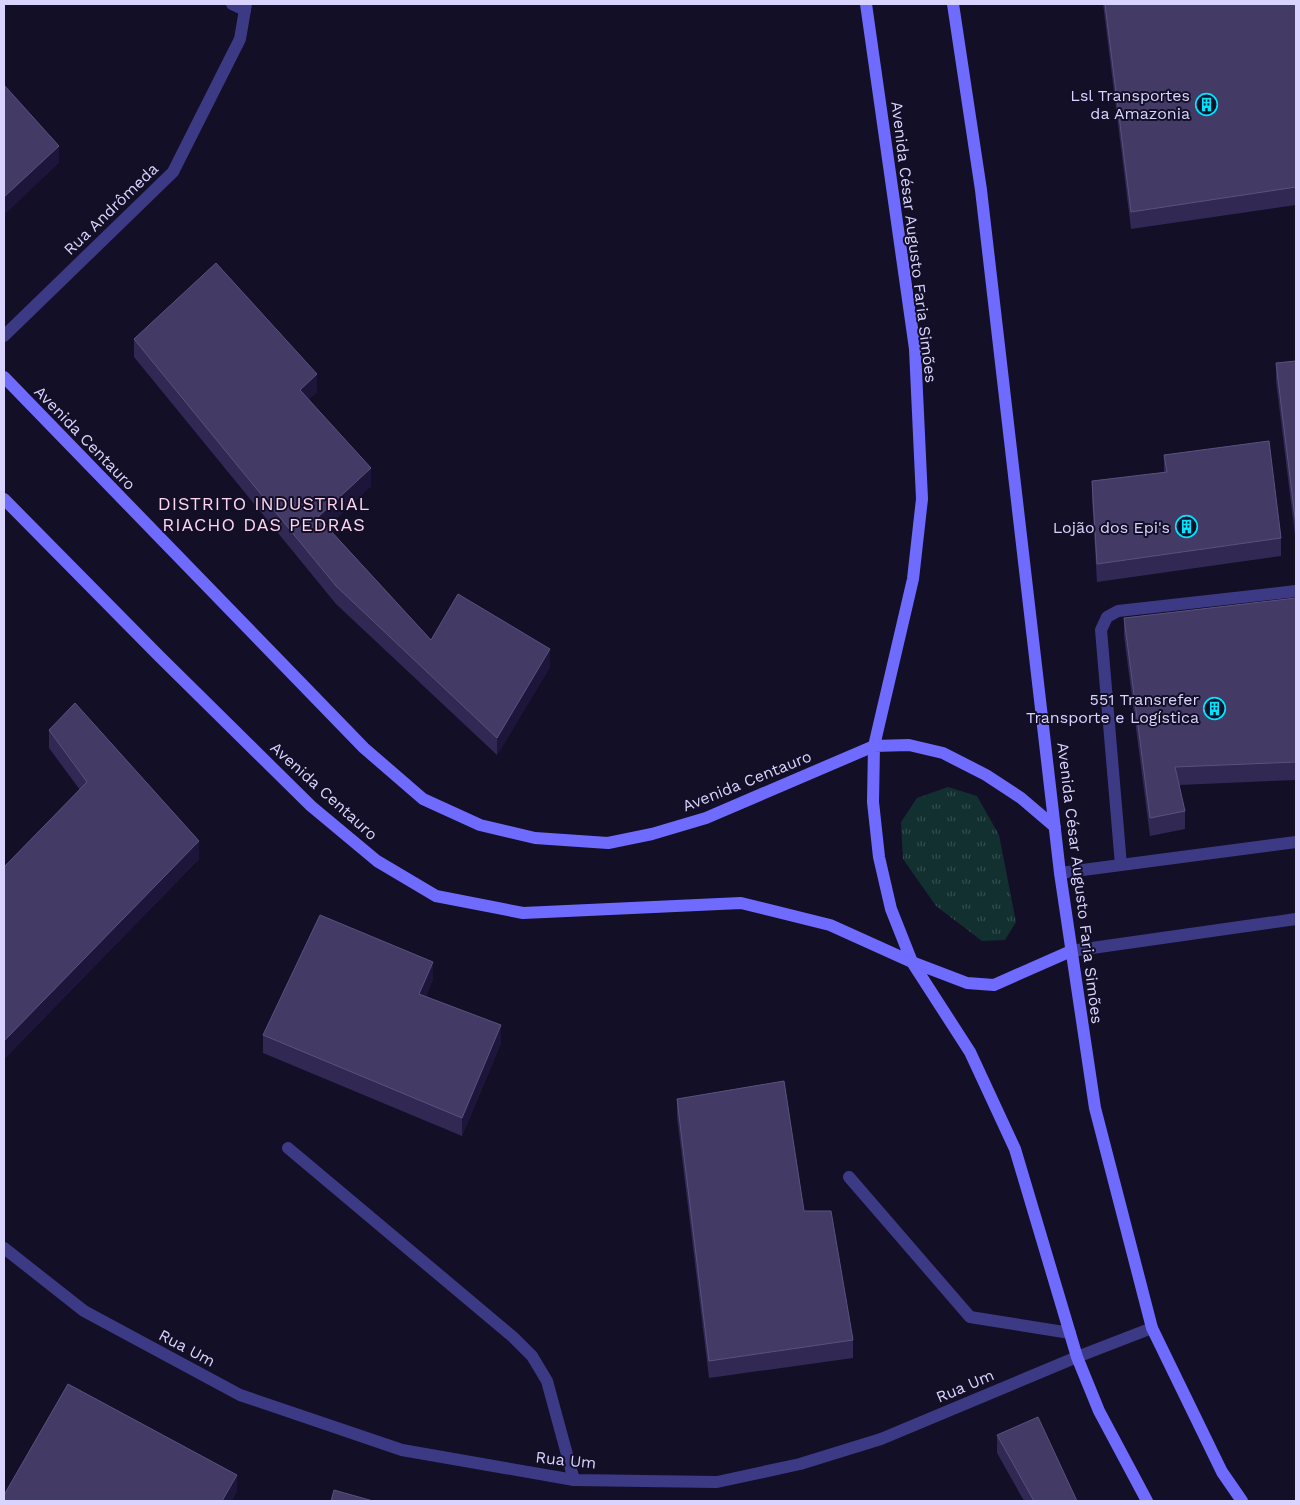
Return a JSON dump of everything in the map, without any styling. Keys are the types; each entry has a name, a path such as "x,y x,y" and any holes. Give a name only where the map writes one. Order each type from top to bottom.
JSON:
{"street":[{"path":"232,4 246,7"},
{"name":"Avenida César Augusto Faria Simões","path":"866,4 915,349 922,500 913,579 874,746 872,802 879,856 891,909 912,962 970,1052 1015,1149 1077,1357 1099,1411 1147,1501"},
{"name":"Avenida César Augusto Faria Simões","path":"953,4 981,190 1060,872 1095,1108 1152,1328 1222,1472 1242,1501"},
{"name":"Rua Andrômeda","path":"4,336 173,172 240,39 246,7"},
{"name":"Avenida Centauro","path":"4,377 364,748 423,799 480,825 535,838 608,842 652,834 706,818 874,746"},
{"name":"Avenida Centauro","path":"4,499 152,650 310,806 377,861 436,896 523,913 741,903 830,924 912,962 967,983 994,985 1071,951"},
{"path":"1120,865 1100,630 1108,616 1118,610 1296,591"},
{"path":"874,746 908,745 943,753 986,775 1022,798 1055,827"},
{"path":"1060,872 1296,842"},
{"path":"1071,951 1296,919"},
{"path":"288,1148 513,1337 532,1356 547,1381 574,1480"},
{"path":"849,1177 970,1317 1070,1333"},
{"name":"Rua Um","path":"4,1248 84,1311 240,1395 402,1450 574,1480 717,1482 800,1464 881,1439 1077,1357 1152,1328"}],"green space":[{"path":"948,787 977,796 999,835 1016,922 1005,940 982,941 936,906 903,859 901,822 917,798"}],"building":[{"name":"Lsl Transportes da Amazonia","path":"1105,4 1296,4 1296,187 1131,212"},
{"path":"4,85 59,146 4,197"},
{"path":"216,263 317,374 300,390 371,468 318,517 431,640 458,594 550,649 497,738 336,586 134,339"},
{"path":"1296,361 1296,526 1276,363"},
{"name":"Lojão dos Epi's","path":"1269,441 1281,538 1097,564 1092,481 1167,472 1164,455"},
{"name":"551 Transrefer Transporte e Logística","path":"1296,598 1296,762 1175,767 1185,811 1150,818 1124,618"},
{"path":"75,703 199,841 4,1041 4,867 87,782 49,730"},
{"path":"320,915 433,962 419,994 501,1025 462,1118 263,1035"},
{"path":"784,1081 804,1211 831,1211 853,1340 709,1361 677,1099"},
{"path":"68,1384 237,1475 222,1501 4,1501 4,1495"},
{"path":"1038,1417 1077,1501 1034,1501 997,1435"},
{"path":"334,1490 373,1501 331,1501"}],"place":[{"name":"Lsl Transportes da Amazonia","path":"1206,104"},
{"name":"Lojão dos Epi's","path":"1186,527"},
{"name":"551 Transrefer Transporte e Logística","path":"1215,708"}],"district":[{"name":"DISTRITO INDUSTRIAL RIACHO DAS PEDRAS","path":"264,513"}]}
